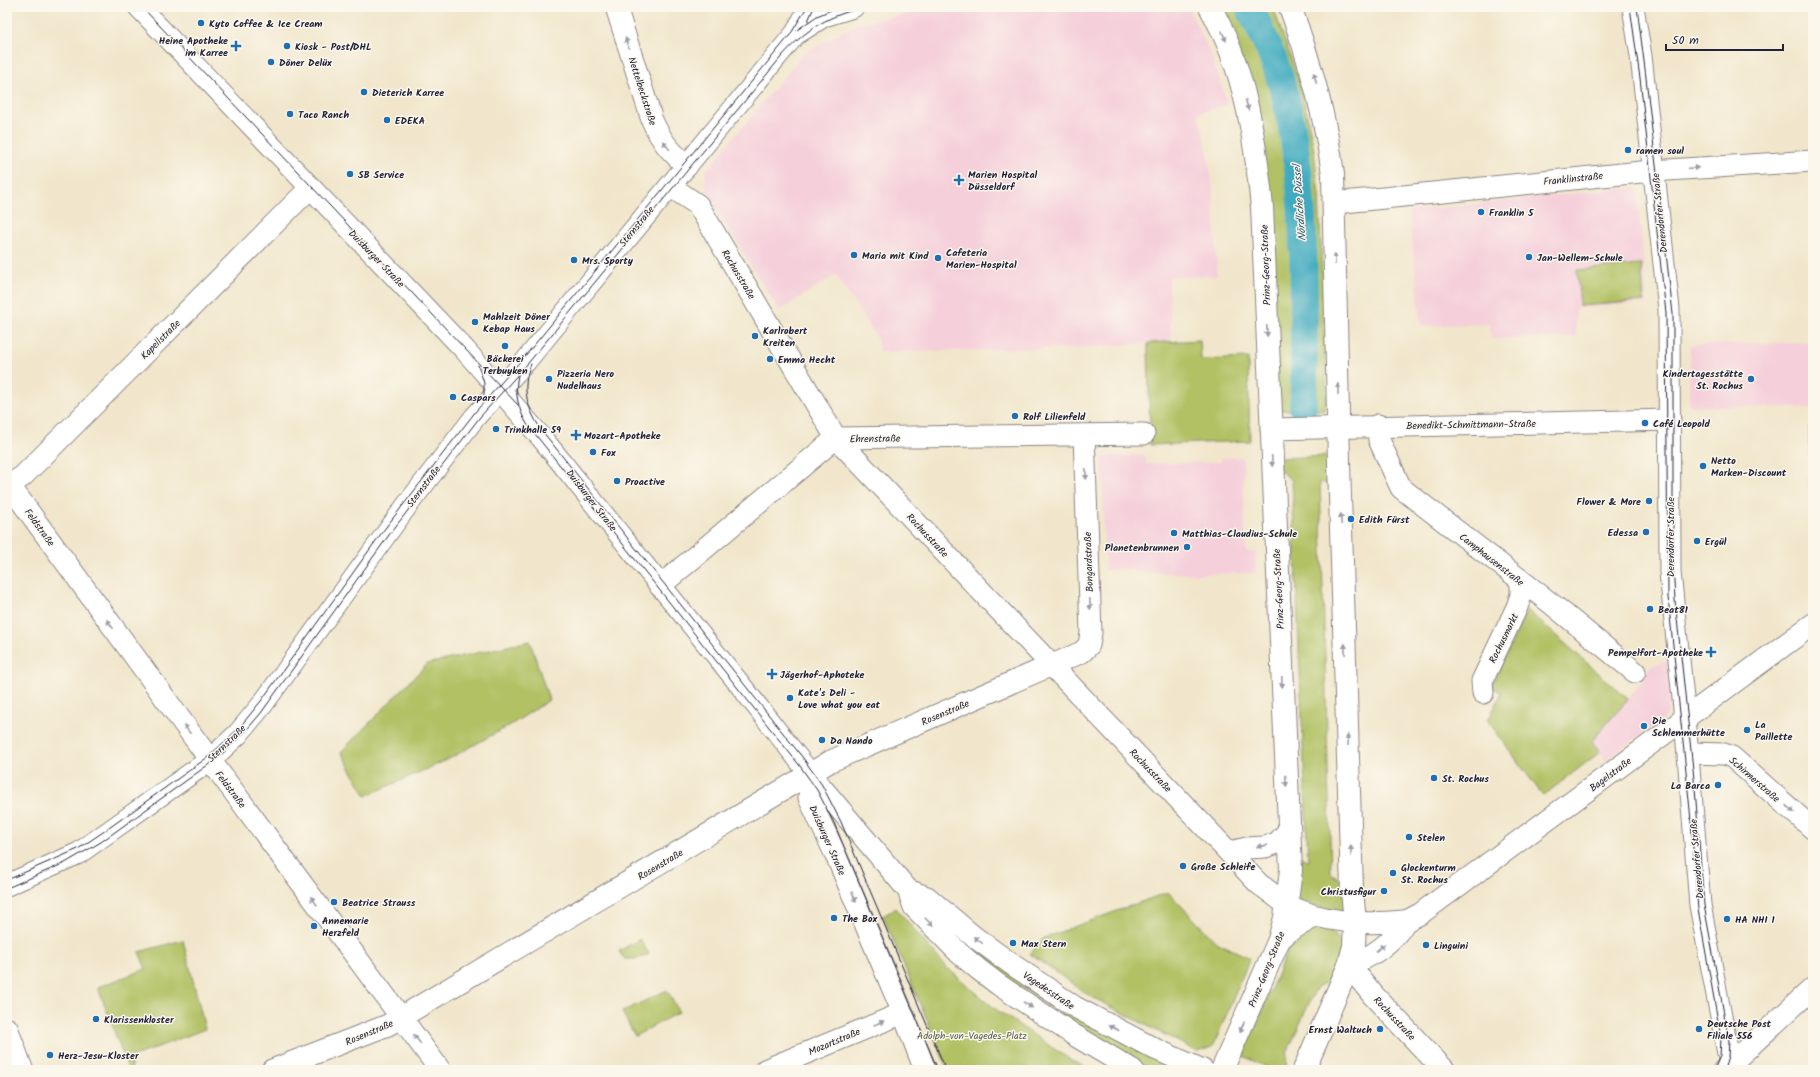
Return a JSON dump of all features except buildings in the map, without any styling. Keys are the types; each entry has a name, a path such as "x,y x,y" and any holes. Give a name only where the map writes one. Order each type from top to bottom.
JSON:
{"main road":[{"name":"Prinz-Georg-Straße","path":"1210,7 1225,38 1236,67 1257,153 1262,207 1291,870 1279,940 1222,1070"},
{"path":"1290,7 1313,72 1324,116 1333,174 1352,890 1355,922 1354,946 1349,965 1304,1070"},
{"name":"Rochusstraße","path":"1349,965 1373,995 1444,1070"},
{"path":"7,1029 22,1070"}],"street":[{"name":"Duisburger Straße","path":"139,7 465,350 499,391 559,458 811,775 809,798 838,860 903,1013 925,1070"},
{"name":"Nettelbeckstraße","path":"616,7 652,120 659,137 669,150 687,166"},
{"name":"Sternstraße","path":"7,884 79,852 210,760 238,734 262,705 408,504 476,417 525,362 796,33 817,11 850,7"},
{"name":"Derendorfer Straße","path":"1634,7 1669,309 1670,572 1685,718 1700,905 1727,1067"},
{"name":"Franklinstraße","path":"1334,203 1654,170 1813,161"},
{"name":"Rochusstraße","path":"670,186 698,205 836,438 1259,884 1286,904 1316,916 1355,922"},
{"name":"Kapellstraße","path":"9,487 29,470 310,188"},
{"name":"Benedikt-Schmittmann-Straße","path":"1271,429 1378,425 1670,420"},
{"name":"Camphausenstraße","path":"1378,425 1379,440 1401,488 1521,582 1553,605 1635,672"},
{"name":"Ehrenstraße","path":"660,586 836,438 1144,434"},
{"name":"Bongardstraße","path":"1051,666 1082,652 1089,644 1090,639 1084,435"},
{"name":"Feldstraße","path":"9,487 440,1070"},
{"name":"Rochusmarkt","path":"1483,693 1482,681 1518,607 1521,596 1521,582"},
{"name":"Bagelstraße","path":"1355,922 1374,924 1405,922 1420,914 1813,624"},
{"name":"Rosenstraße","path":"272,1070 388,1025 838,758 1051,666"},
{"name":"Schirmerstraße","path":"1688,754 1724,754 1732,757 1813,830"},
{"name":"Vagedesstraße","path":"811,775 908,890 914,907 959,953 999,985 1074,1035 1133,1070"},
{"path":"1230,852 1247,848 1265,847 1278,843 1289,830"},
{"name":"Vagedesstraße","path":"908,890 927,897 1004,958 1075,1007 1149,1046 1203,1070"},
{"path":"1279,940 1292,930 1316,916"},
{"name":"Bagelstraße","path":"1349,965 1362,961 1380,948 1398,934 1405,922"},
{"path":"1727,1067 1813,988"},
{"name":"Mozartstraße","path":"765,1070 903,1013"}],"shaded area":[{"name":"Marien Hospital Düsseldorf","path":"939,7 1188,7 1210,53 1228,104 1198,113 1207,149 1213,189 1217,276 1169,277 1171,342 1200,340 1201,360 1248,358 1250,441 1150,445 1147,343 1074,348 880,352 877,338 836,275 779,311 707,194 705,172 803,54 857,24"},
{"name":"Jan-Wellem-Schule","path":"1637,187 1647,303 1576,308 1576,337 1491,339 1490,324 1421,326 1409,211"},
{"name":"Kindertagesstätte St. Rochus","path":"1813,342 1813,408 1689,406 1690,345"},
{"name":"Matthias-Claudius-Schule","path":"1145,455 1146,464 1221,462 1221,458 1243,457 1246,552 1256,552 1256,573 1197,574 1134,572 1133,569 1105,570 1102,457"},
{"path":"1667,661 1671,697 1668,711 1664,718 1606,760 1592,741 1628,699 1651,666"}],"green space":[{"path":"1216,7 1273,7 1301,87 1314,150 1319,195 1327,403 1324,410 1275,410 1269,206"},
{"path":"1641,265 1644,301 1580,306 1577,270"},
{"path":"1200,340 1201,360 1248,358 1250,441 1150,445 1148,343"},
{"path":"1809,427 1813,427 1813,491 1810,491"},
{"path":"1332,456 1332,487 1320,481 1331,873 1343,882 1348,912 1342,912 1296,901 1296,854 1308,861 1292,480 1279,470 1279,458"},
{"path":"1527,610 1628,699 1592,741 1600,752 1543,796 1488,721 1502,692 1491,687"},
{"path":"530,641 549,700 512,724 447,760 366,796 341,752 427,664"},
{"path":"1168,892 1216,942 1250,958 1213,1047 1198,1052 1090,996 1030,954 1044,938"},
{"name":"Adolph-von-Vagedes-Platz","path":"896,908 945,966 994,1008 1072,1061 1091,1070 948,1070 883,916"},
{"path":"1316,929 1329,931 1335,935 1342,946 1329,980 1315,990 1287,1053 1286,1070 1272,1070 1243,1056 1290,944 1302,935"},
{"path":"640,939 649,954 637,959 624,959 619,951"},
{"path":"183,940 205,1029 129,1058 132,1068 128,1069 98,987 146,969 139,952"},
{"path":"973,946 1177,1070 1154,1070 1114,1050 967,952"},
{"path":"667,990 679,1012 635,1036 622,1012"}],"waterway":[{"name":"Nördliche Düssel","path":"1249,7 1259,26 1282,85 1291,121 1297,159 1301,197 1304,273 1303,407"}],"tram line":[{"path":"142,7 518,405"},
{"path":"7,880 78,849 208,757 239,728 261,701 383,531 476,411 525,356 790,35 807,7"},
{"path":"808,21 814,7"},
{"path":"797,30 817,16 838,7"},
{"path":"7,888 65,863 101,842 219,757 244,733 261,713 389,535 480,417 529,362 782,56 800,38 820,24 841,14 866,7"},
{"path":"1630,7 1640,78 1666,313 1668,597 1690,810 1698,909 1721,1038 1720,1056 1714,1070"},
{"path":"1637,7 1673,314 1673,561 1675,600 1695,788 1704,905 1729,1041 1728,1057 1724,1070"},
{"path":"531,364 526,382 527,400 533,416 543,432 803,758 822,785 841,822 946,1070"},
{"path":"478,365 484,383 484,402"},
{"path":"518,375 516,388 518,400 521,412 527,424 800,766 817,790 834,823 938,1070"}],"place":[{"name":"Kyto Coffee & Ice Cream","path":"201,23"},
{"name":"Heine Apotheke im Karree","path":"236,46"},
{"name":"Kiosk - Post/DHL","path":"287,46"},
{"name":"Döner Delüx","path":"271,62"},
{"name":"Dieterich Karree","path":"364,92"},
{"name":"Taco Ranch","path":"290,114"},
{"name":"EDEKA","path":"387,120"},
{"name":"ramen soul","path":"1628,150"},
{"name":"SB Service","path":"350,174"},
{"name":"Marien Hospital Düsseldorf","path":"959,180"},
{"name":"Franklin 5","path":"1481,212"},
{"name":"Maria mit Kind","path":"854,255"},
{"name":"Jan-Wellem-Schule","path":"1529,257"},
{"name":"Cafeteria Marien-Hospital","path":"938,258"},
{"name":"Mrs. Sporty","path":"574,260"},
{"name":"Mahlzeit Döner Kebap Haus","path":"475,322"},
{"name":"Karlrobert Kreiten","path":"755,336"},
{"name":"Bäckerei Terbuyken","path":"505,346"},
{"name":"Emma Hecht","path":"770,359"},
{"name":"Pizzeria Nero Nudelhaus","path":"549,379"},
{"name":"Kindertagesstätte St. Rochus","path":"1751,379"},
{"name":"Caspars","path":"453,397"},
{"name":"Rolf Lilienfeld","path":"1015,416"},
{"name":"Café Leopold","path":"1645,423"},
{"name":"Trinkhalle 59","path":"496,429"},
{"name":"Mozart-Apotheke","path":"576,435"},
{"name":"Fox","path":"593,452"},
{"name":"Netto Marken-Discount","path":"1703,466"},
{"name":"Proactive","path":"617,481"},
{"name":"Flower & More","path":"1649,501"},
{"name":"Edith Fürst","path":"1351,519"},
{"name":"Edessa","path":"1646,532"},
{"name":"Matthias-Claudius-Schule","path":"1174,533"},
{"name":"Ergül","path":"1697,541"},
{"name":"Planetenbrunnen","path":"1187,547"},
{"name":"Beat81","path":"1650,609"},
{"name":"Pempelfort-Apotheke","path":"1711,652"},
{"name":"Jägerhof-Aphoteke","path":"772,674"},
{"name":"Kate's Deli - Love what you eat","path":"790,698"},
{"name":"Die Schlemmerhütte","path":"1644,726"},
{"name":"La Paillette","path":"1747,730"},
{"name":"Da Nando","path":"822,740"},
{"name":"St. Rochus","path":"1434,778"},
{"name":"La Barca","path":"1718,785"},
{"name":"Stelen","path":"1409,837"},
{"name":"Große Schleife","path":"1183,866"},
{"name":"Glockenturm St. Rochus","path":"1393,873"},
{"name":"Christusfigur","path":"1384,891"},
{"name":"Beatrice Strauss","path":"334,902"},
{"name":"The Box","path":"834,918"},
{"name":"HA NHI 1","path":"1727,919"},
{"name":"Annemarie Herzfeld","path":"314,926"},
{"name":"Max Stern","path":"1013,943"},
{"name":"Linguini","path":"1426,945"},
{"name":"Klarissenkloster","path":"96,1019"},
{"name":"Ernst Waltuch","path":"1380,1029"},
{"name":"Deutsche Post Filiale 556","path":"1699,1029"},
{"name":"Herz-Jesu-Kloster","path":"50,1055"}]}
